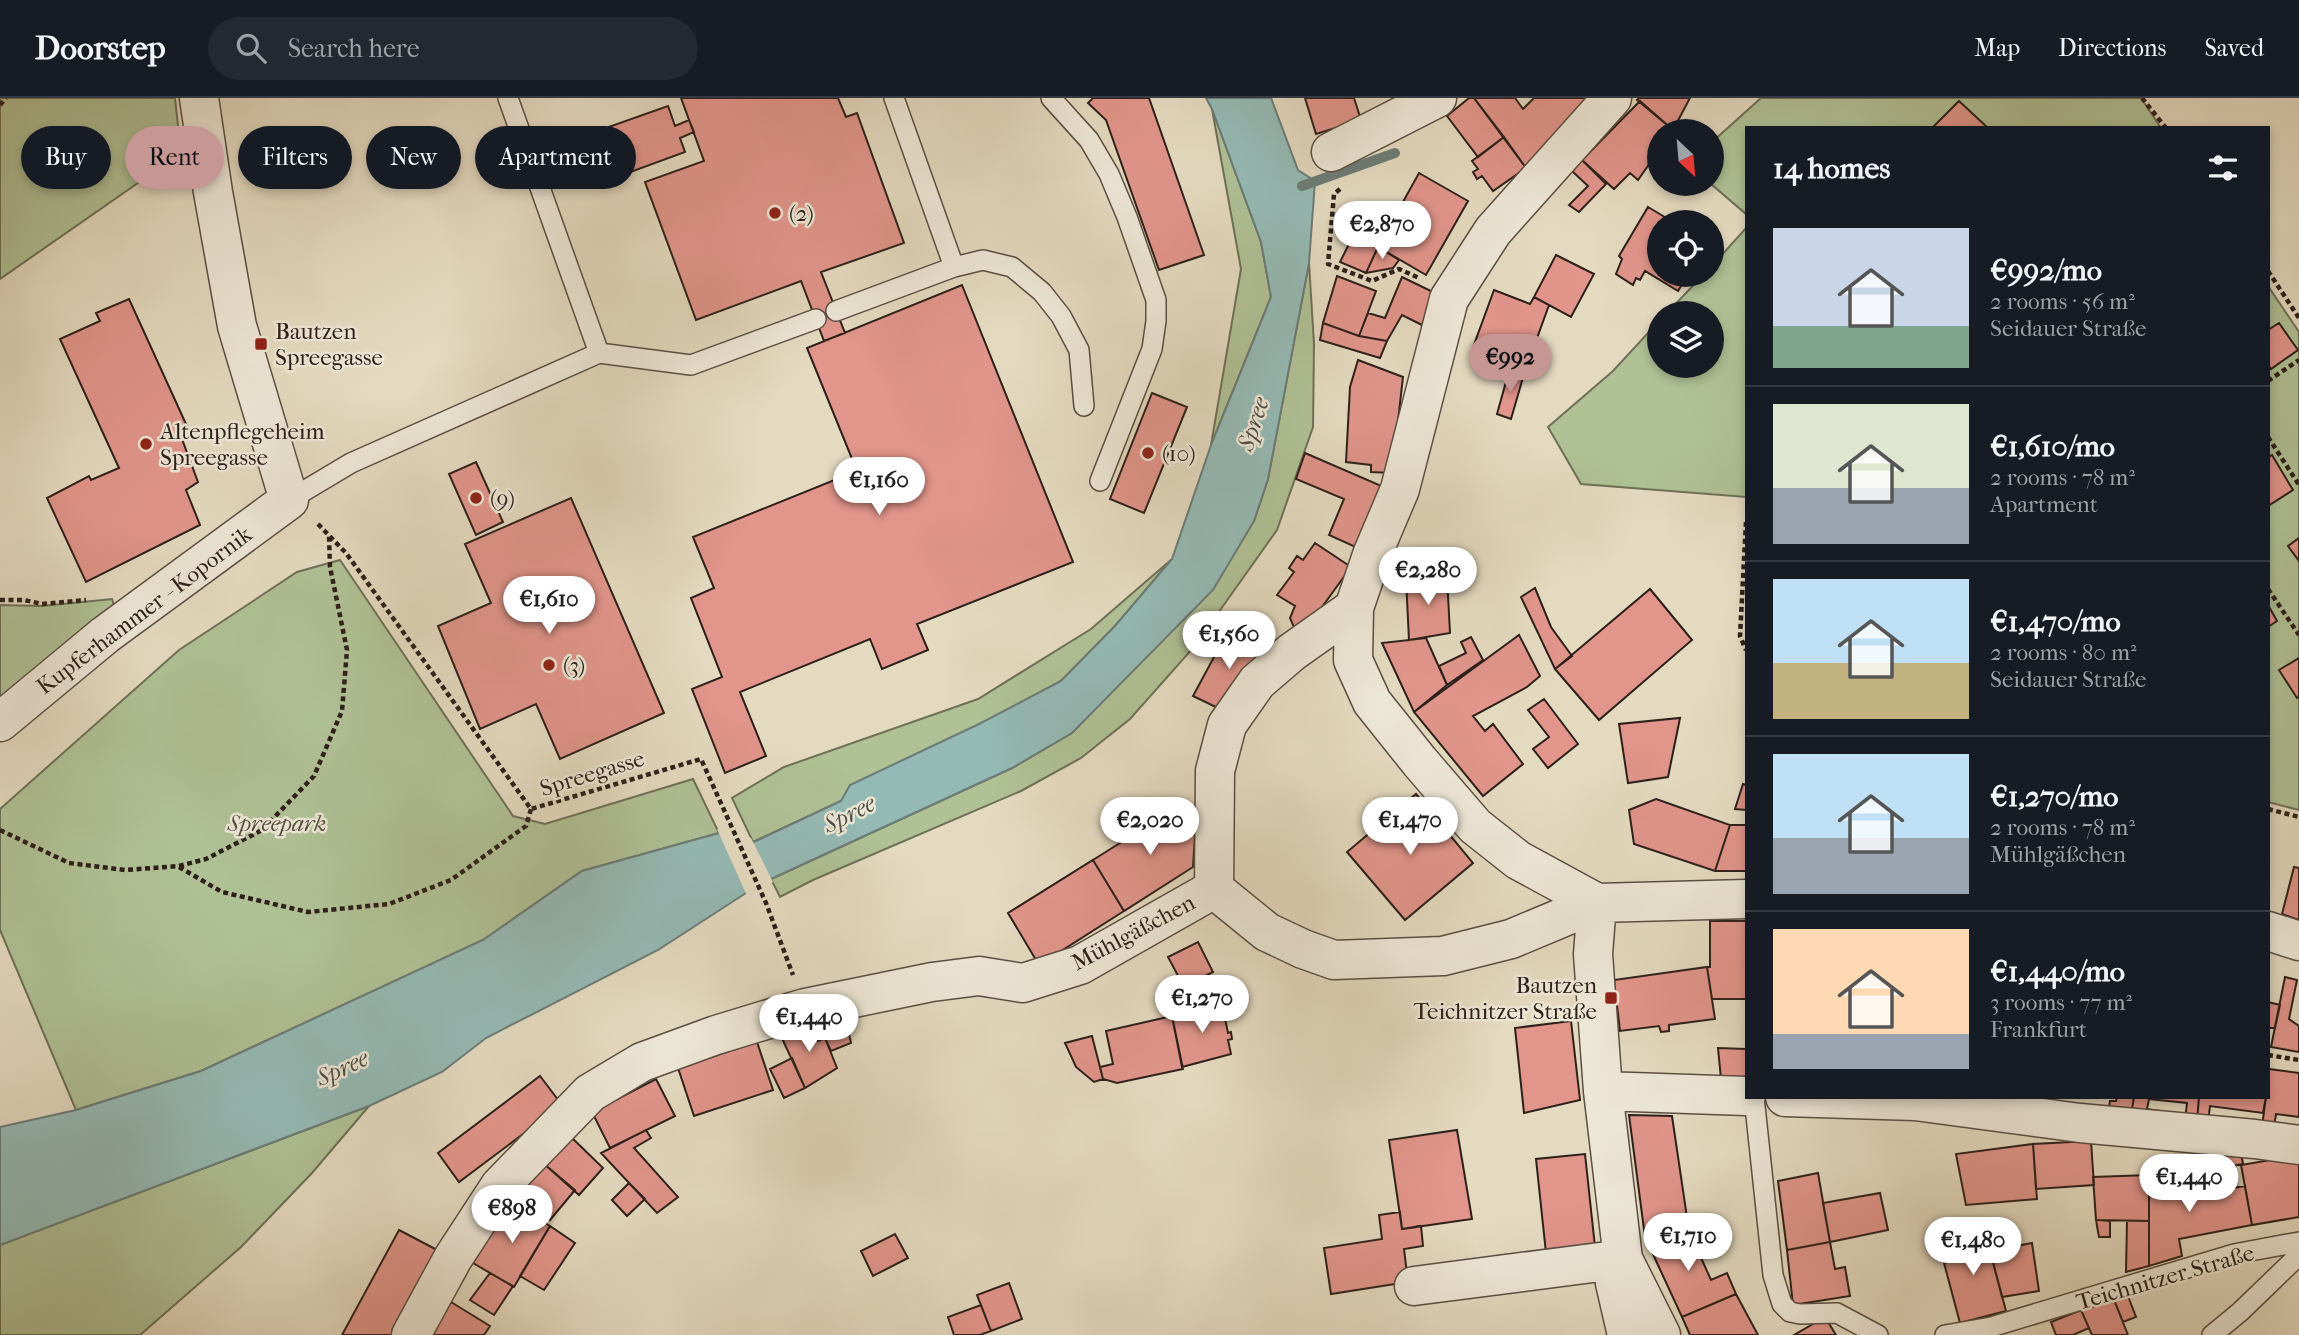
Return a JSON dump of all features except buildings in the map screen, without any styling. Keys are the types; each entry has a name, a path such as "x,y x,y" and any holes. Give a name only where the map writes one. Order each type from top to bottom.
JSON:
{"street":[{"path":"199,98 237,326 289,500"},
{"path":"1338,168 1437,98"},
{"path":"1612,98 1493,231 1452,294 1433,356 1400,489 1372,555 1354,608 1353,660 1372,702 1420,762 1475,826 1518,860 1597,903 1745,899"},
{"name":"Kupferhammer - Kopornik","path":"0,722 105,635 289,500"},
{"name":"Mühlgäßchen","path":"1214,889 1215,771 1227,725 1258,682 1292,652 1354,608"},
{"name":"Mühlgäßchen","path":"1214,889 1267,932 1334,960 1443,956 1511,939 1597,903"},
{"name":"Mühlgäßchen","path":"411,1335 453,1258 500,1186 590,1093 642,1062 716,1035 805,1008 932,982 979,976 1023,983 1080,965 1214,889"},
{"path":"1597,903 1593,954 1602,1091 1623,1259 1661,1335"},
{"path":"2270,932 2299,941"},
{"path":"1602,1091 1745,1096"},
{"path":"1850,1099 1915,1101 2080,1123 2299,1145"},
{"path":"1414,1286 1623,1259"},
{"path":"1623,1259 1615,1283 1627,1335"}],"lane":[{"path":"508,98 599,352"},
{"path":"894,98 954,267"},
{"path":"1051,98 1088,140 1109,174 1156,300 1152,349 1100,481"},
{"path":"836,311 954,267 983,260 1012,267 1042,292 1061,316 1079,350 1084,407"},
{"path":"289,500 351,463 599,352 691,365 816,319"},
{"path":"1754,1099 1773,1275 1782,1304 1790,1311 1800,1314 1837,1314 1878,1335"},
{"name":"Teichnitzer Straße","path":"1945,1335 1993,1331 2234,1254 2299,1242"},
{"name":"Teichnitzer Straße","path":"2212,1335 2299,1255"}],"path":[{"path":"0,106 6,98"},
{"path":"2142,98 2164,126"},
{"path":"1338,168 1328,264 1372,281 1399,269 1452,294"},
{"path":"2270,274 2299,318"},
{"path":"2270,379 2299,359"},
{"path":"2270,440 2299,485"},
{"name":"Spreegasse","path":"289,500 346,553 531,809 701,759 766,903 805,1008"},
{"path":"0,831 69,863 125,870 179,866 206,859 262,830 314,775 342,711 347,650 330,568 329,535"},
{"path":"1745,541 1740,636 1745,648"},
{"path":"2270,592 2299,635"},
{"path":"179,866 222,892 309,912 389,904 451,880 526,826 531,809"},
{"path":"2270,810 2299,817"},
{"path":"2270,1055 2299,1060"}],"green space":[{"path":"0,98 175,98 178,126 125,126 125,189 129,189 0,279"},
{"path":"1761,98 2141,98 2160,126 1745,126 1745,213 1724,195 1724,131"},
{"path":"1212,109 1261,242 1271,297 1211,445 1241,269"},
{"path":"1745,229 1745,497 1581,484 1548,427 1613,371 1647,334 1647,378 1724,378 1724,301 1678,301 1692,287 1724,287 1724,253"},
{"path":"1309,263 1314,344 1313,427 1277,530 1194,647 1130,719 1081,758 1021,791 813,880 780,897 771,879 1012,768 1072,733 1145,657 1254,521 1268,479"},
{"path":"2270,289 2299,332 2299,810 2270,803"},
{"path":"1172,559 1115,626 1061,681 841,801 753,842 732,798 784,767 978,699 1091,629"},
{"name":"Spreepark","path":"340,560 513,816 545,824 693,779 719,833 582,871 483,940 201,1071 76,1110 0,930 0,809 179,650 297,572"},
{"path":"112,599 118,619 0,715 0,605 42,606"},
{"path":"369,1106 312,1173 241,1247 140,1335 0,1335 0,1245"}],"water":[{"name":"Spree","path":"1206,98 1271,98 1298,170 1315,181 1309,263 1268,479 1254,521 1213,590 1072,733 1012,768 771,879 658,950 486,1038 442,1072 369,1106 0,1245 0,1127 76,1110 201,1071 483,940 582,871 719,833 754,842 841,801 850,785 979,724 1061,681 1115,626 1172,559 1211,445 1271,297 1261,242"}],"pier":[{"path":"717,829 751,838 773,882 747,896"}],"waterway":[{"path":"1302,186 1395,153"}],"place":[{"name":"(2)","path":"775,213"},
{"name":"Bautzen Spreegasse","path":"261,344"},
{"name":"Altenpflegeheim Spreegasse","path":"146,444"},
{"name":"(10)","path":"1148,453"},
{"name":"(9)","path":"476,498"},
{"name":"(3)","path":"549,665"},
{"name":"Bautzen Teichnitzer Straße","path":"1611,998"}]}
